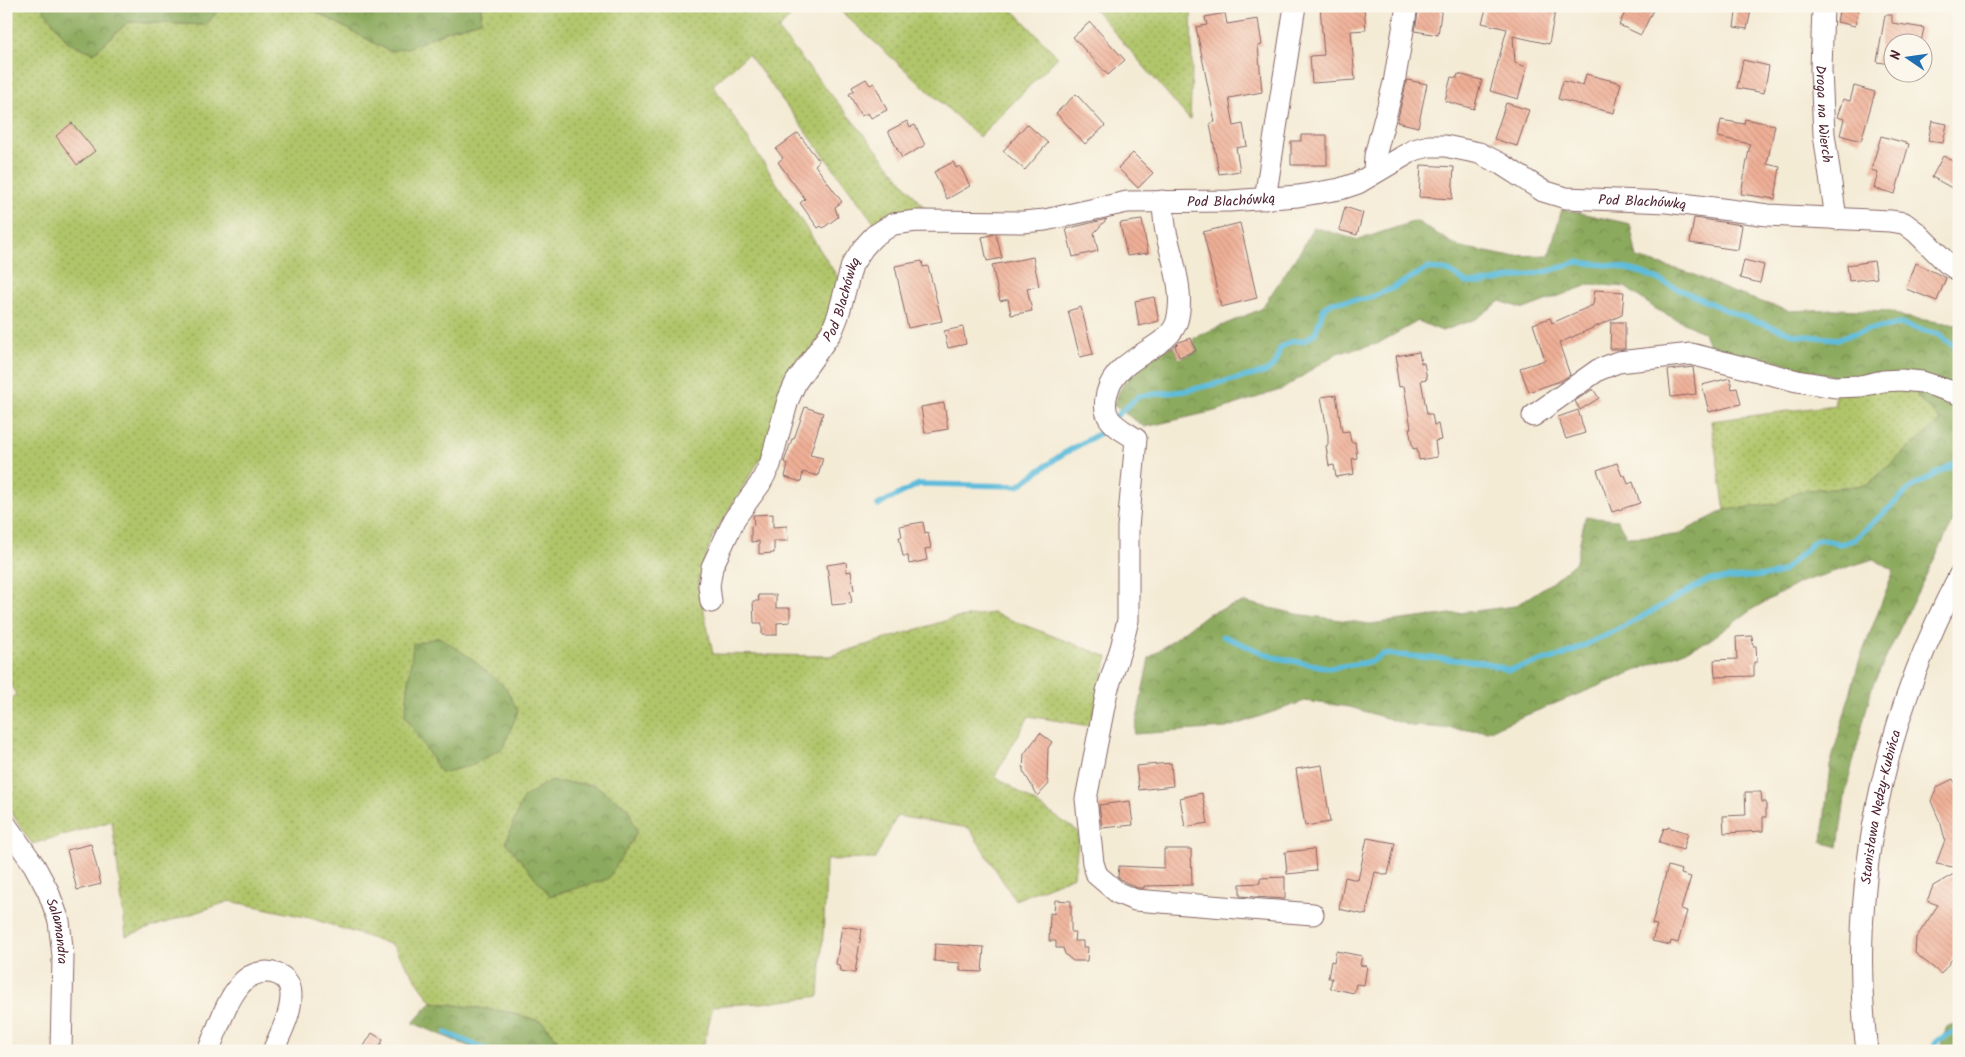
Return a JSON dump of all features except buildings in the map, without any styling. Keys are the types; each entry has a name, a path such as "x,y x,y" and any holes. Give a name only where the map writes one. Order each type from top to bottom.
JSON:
{"street":[{"path":"1265,199 1295,6"},
{"path":"1374,172 1375,156 1394,83 1407,6"},
{"name":"Droga na Wierch","path":"1823,6 1821,70 1824,134 1836,219"},
{"name":"Pod Blachówką","path":"711,602 709,586 712,567 734,518 760,484 770,465 788,400 796,382 832,331 852,265 863,248 874,236 893,224 906,221 1023,222 1045,220 1127,202 1265,199 1340,189 1358,182 1414,150 1429,146 1445,146 1478,153 1501,164 1543,191 1566,198 1667,202 1768,215 1890,220 1904,223 1959,271"},
{"path":"1162,201 1180,306 1176,324 1162,341 1123,367 1110,382 1106,399 1106,414 1110,421 1136,439 1128,527 1128,620 1107,691 1086,799 1093,863 1097,875 1118,893 1135,900 1313,914"},
{"path":"1533,416 1598,370 1618,362 1691,354 1797,381 1835,387 1861,386 1883,381 1901,380 1922,382 1959,394"},
{"name":"Stanisława Nędzy-Kubińca","path":"1861,1048 1863,920 1866,878 1875,817 1888,758 1911,681 1959,576"},
{"name":"Salamandra","path":"6,825 34,865 48,891 59,921 63,956 61,1051"},
{"path":"208,1051 229,1003 240,984 252,974 267,971 281,976 288,983 292,993 291,1008 273,1051"}],"green space":[{"path":"6,6 41,6 68,42 94,53 128,22 206,25 222,6 305,6 389,51 481,21 481,6 800,6 778,30 926,210 901,212 875,224 748,54 713,85 839,279 827,322 762,456 712,538 698,583 713,654 830,656 951,619 993,613 1108,657 1090,726 1029,716 995,776 1079,832 1074,876 1015,900 969,828 897,816 875,859 826,860 819,996 774,1002 713,1006 702,1051 566,1051 543,1022 509,1012 432,1002 392,945 310,918 230,901 126,936 112,821 32,844 6,805 6,702 16,695 6,674"},
{"path":"41,6 222,6 206,25 128,22 94,53 68,42"},
{"path":"305,6 481,6 481,21 449,30 408,48 389,51"},
{"path":"835,6 1009,6 1058,57 979,137"},
{"path":"1092,6 1191,6 1192,69 1190,120"},
{"path":"1562,209 1630,224 1637,258 1690,273 1732,292 1789,311 1835,309 1891,311 1904,317 1959,325 1959,510 1872,687 1846,790 1838,847 1822,842 1830,766 1859,662 1894,570 1873,559 1801,582 1754,608 1707,642 1487,731 1412,726 1350,707 1305,701 1226,728 1134,734 1149,658 1207,614 1244,602 1297,614 1370,624 1515,606 1551,583 1576,562 1585,517 1617,520 1627,537 1677,535 1725,510 1776,504 1799,491 1867,485 1941,420 1918,398 1911,374 1837,377 1766,358 1712,351 1704,333 1656,309 1625,287 1591,284 1524,309 1500,301 1476,319 1442,331 1418,321 1377,344 1337,353 1283,389 1219,410 1145,427 1113,405 1123,384 1157,353 1173,346 1179,359 1196,352 1193,338 1261,309 1303,247 1313,227 1358,240 1416,221 1457,246 1506,256 1549,255"},
{"path":"1911,374 1918,398 1942,420 1867,485 1799,491 1776,504 1725,510 1711,421 1835,405 1834,391"},
{"path":"439,637 471,658 506,688 518,711 503,748 470,766 441,773 405,716 413,644"},
{"path":"549,781 595,785 628,808 637,832 608,879 550,896 506,842 523,798"},
{"path":"432,1002 509,1012 543,1022 566,1051 476,1051 413,1023"},
{"path":"1959,1023 1959,1051 1939,1051 1947,1026"}],"waterway":[{"path":"1116,416 1139,396 1185,391 1266,372 1276,363 1280,348 1292,341 1304,341 1315,333 1324,308 1332,302 1365,299 1391,289 1428,268 1449,271 1467,283 1483,283 1549,271 1577,262 1615,266 1643,273 1730,312 1796,335 1837,339 1870,329 1901,324 1937,334 1959,349"},
{"path":"878,505 919,484 1018,486 1061,455 1102,432"},
{"path":"1223,636 1273,657 1330,668 1370,662 1384,654 1482,662 1509,670 1564,655 1629,624 1708,580 1772,575 1782,572 1815,541 1820,539 1841,544 1855,539 1912,487 1959,461"},
{"path":"1930,1051 1938,1040 1959,1029"},
{"path":"446,1033 490,1051"}]}
